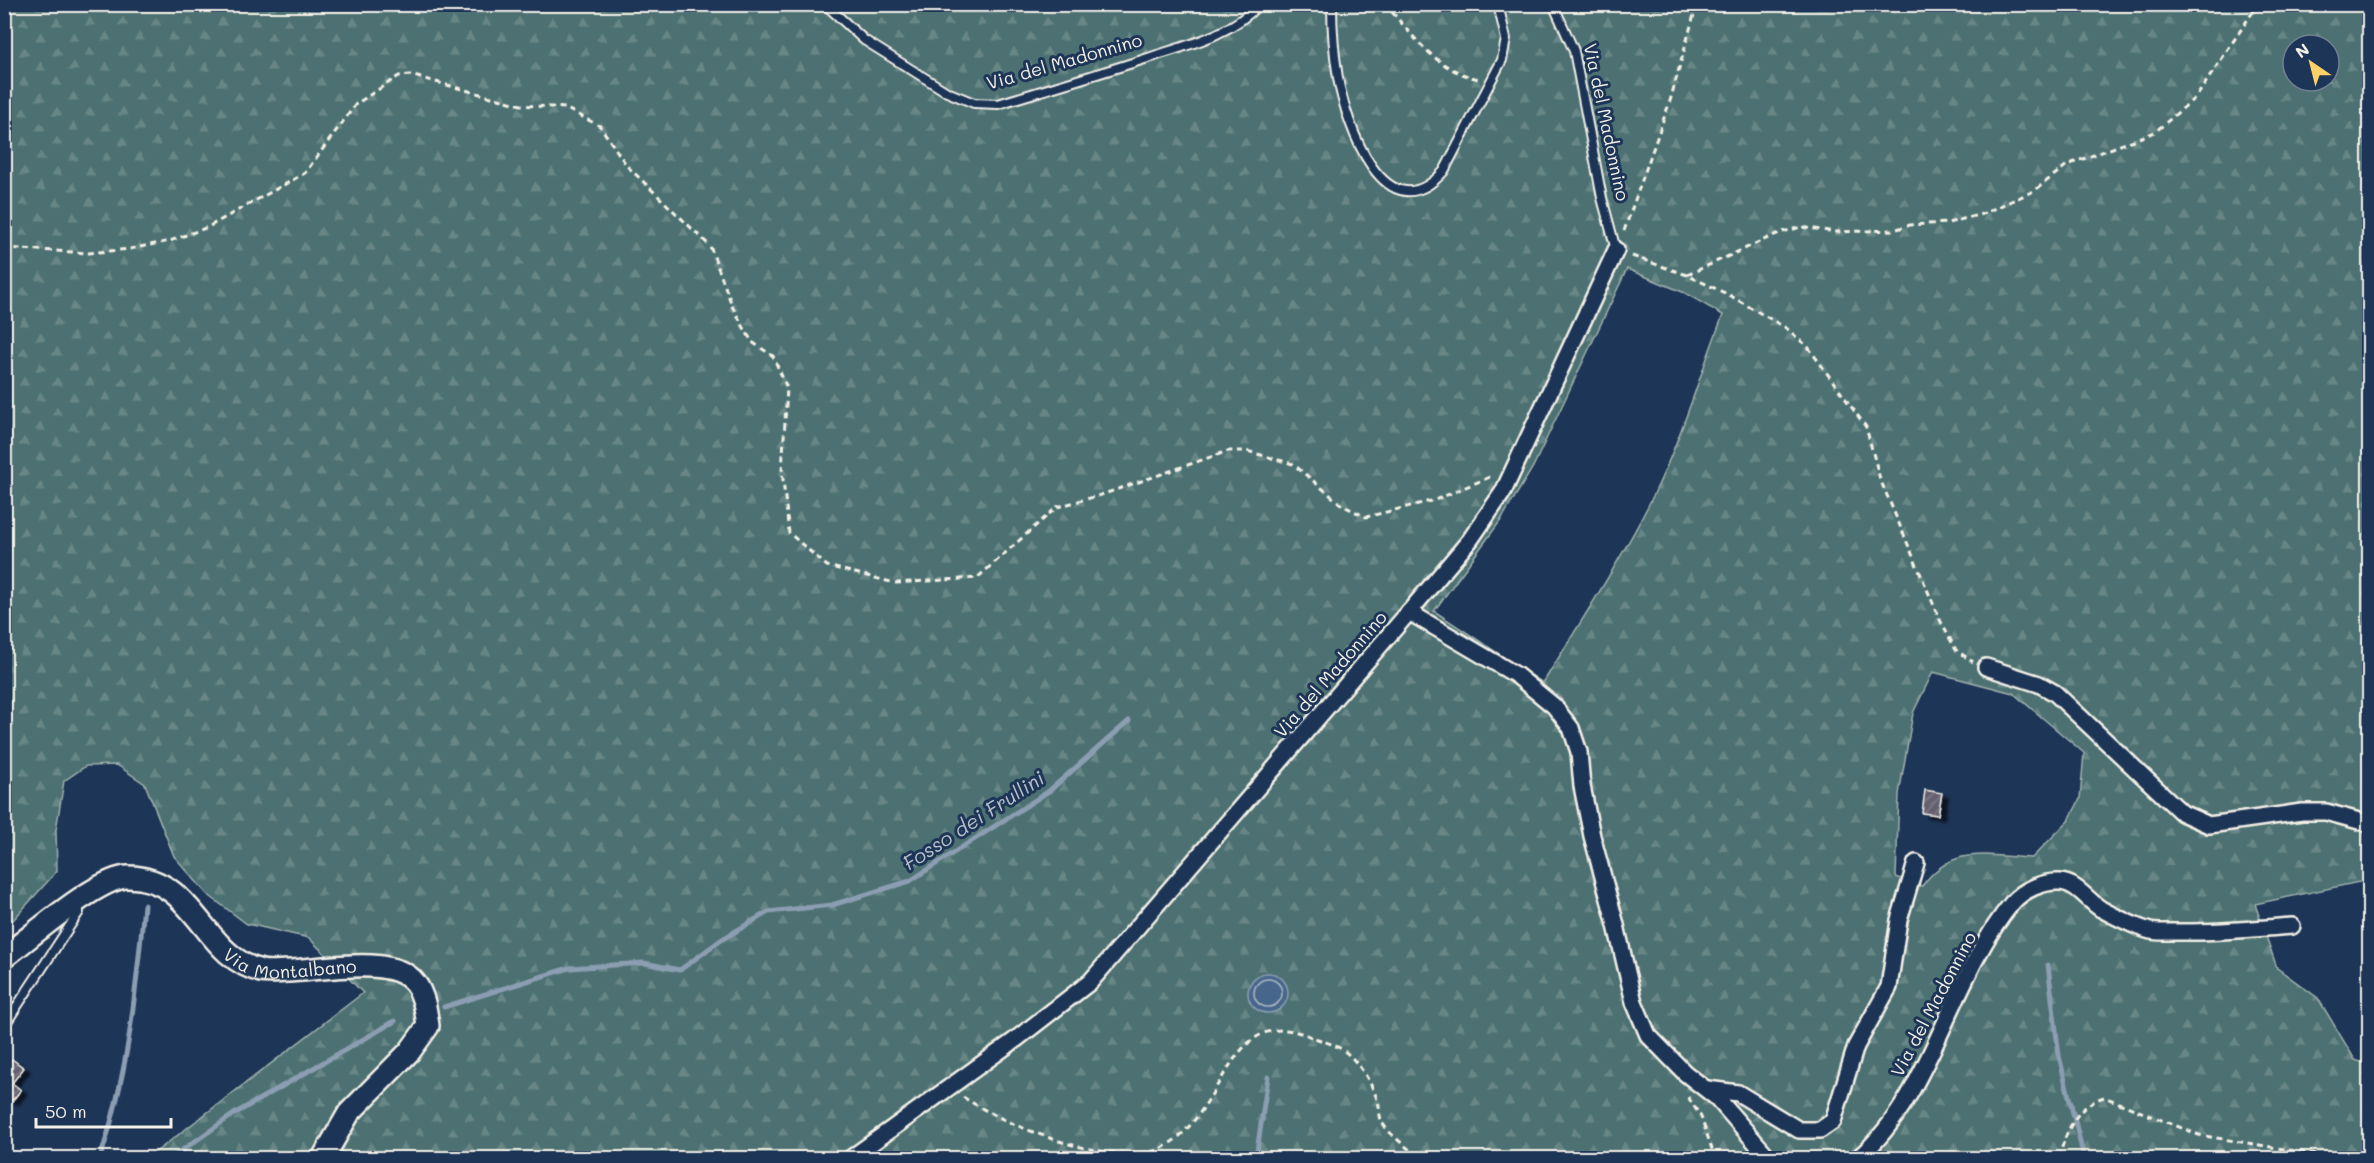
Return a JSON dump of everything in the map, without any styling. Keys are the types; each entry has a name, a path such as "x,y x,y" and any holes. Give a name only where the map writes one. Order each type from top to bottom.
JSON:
{"main road":[{"name":"Via Montalbano","path":"4,957 106,883 127,877 148,879 171,889 225,950 244,964 262,972 374,966 395,968 414,982 424,1002 428,1026 410,1051 348,1113 323,1158"}],"street":[{"path":"1409,612 1470,540 1503,492 1616,250"},
{"name":"Via del Madonnino","path":"851,1158 1090,982 1409,612 1516,675 1554,706 1571,728 1580,752 1582,786 1592,836 1634,1002 1648,1035 1685,1073 1707,1089 1769,1158"},
{"path":"1986,667 2039,684 2055,693 2182,813 2193,820 2209,825 2268,815 2326,812 2370,824"},
{"name":"Via del Madonnino","path":"1707,1089 1738,1093 1799,1130 1820,1130 1833,1121 1856,1046 1889,987 1899,920 1916,862"},
{"name":"Via del Madonnino","path":"1858,1158 1874,1145 1898,1112 1962,982 2012,903 2025,892 2042,884 2062,882 2077,889 2099,908 2150,931 2198,933 2292,926"}],"lane":[{"name":"Via del Madonnino","path":"825,4 847,27 886,55 947,92 984,105 998,104 1099,74 1194,42 1234,26 1259,4"},
{"path":"1332,4 1338,78 1345,103 1373,168 1389,185 1401,191 1411,192 1422,189 1444,171 1493,81 1505,49 1504,25 1498,4"},
{"name":"Via del Madonnino","path":"1552,4 1574,51 1602,198 1616,250"},
{"path":"4,1026 79,912 80,900"}],"path":[{"path":"1385,4 1413,39 1440,63 1467,76 1493,81"},
{"path":"1697,4 1654,151 1616,250 1687,275 1729,295 1786,328 1808,347 1866,427 1880,478 1941,622 1956,650 1969,660 1986,667"},
{"path":"1687,275 1779,233 1802,227 1836,232 1894,230 1910,225 1940,224 1982,214 2011,202 2034,191 2067,165 2155,132 2197,96 2258,4"},
{"path":"4,248 89,253 130,249 170,241 208,227 305,173 356,104 399,76 410,75 521,105 565,108 600,126 627,166 710,246 733,308 752,342 773,356 787,388 782,471 789,533 827,566 895,583 977,578 1057,507 1101,495 1228,451 1247,451 1293,464 1342,505 1366,517 1435,500 1514,468"},
{"path":"949,1088 987,1113 1041,1135 1085,1152 1120,1157 1155,1151 1181,1135 1196,1120 1240,1049 1251,1038 1271,1029 1297,1031 1343,1050 1371,1083 1381,1120 1387,1129 1419,1158"},
{"path":"1682,1088 1701,1118 1714,1158"},
{"path":"2059,1158 2078,1113 2091,1101 2104,1097 2199,1135 2319,1155"}],"green space":[{"path":"5,5 2369,5 2369,880 2255,904 2277,968 2318,998 2355,1060 2369,1065 2369,1158 148,1158 363,993 309,938 247,924 207,894 174,856 145,784 117,765 86,766 64,781 56,830 57,871 5,929","holes":["1627,269 1685,293 1723,315 1682,427 1654,494 1615,566 1543,683 1434,611 1501,520 1533,467","1933,672 2013,693 2084,753 2080,799 2069,820 2032,858 1985,855 1958,858 1934,873 1922,886 1896,877 1899,794 1913,713"]}],"water":[{"path":"1268,973 1276,974 1282,979 1287,985 1287,1001 1282,1007 1276,1012 1268,1013 1260,1012 1254,1007 1249,1001 1248,993 1249,985 1254,979 1260,974"}],"building":[{"path":"1925,790 1942,793 1938,815 1922,813"},
{"path":"12,1059 24,1068 12,1083 21,1090 12,1101 4,1095 4,1068"}],"waterway":[{"name":"Fosso dei Frullini","path":"444,1007 569,968 644,963 680,970 721,940 768,912 832,905 910,881 1049,791 1129,721"},
{"path":"100,1158 118,1096 130,1033 144,905"},
{"path":"2048,965 2059,1056 2084,1158"},
{"name":"Fosso dei Frullini","path":"171,1158 234,1114 395,1021"},
{"path":"1256,1158 1268,1077"}]}
